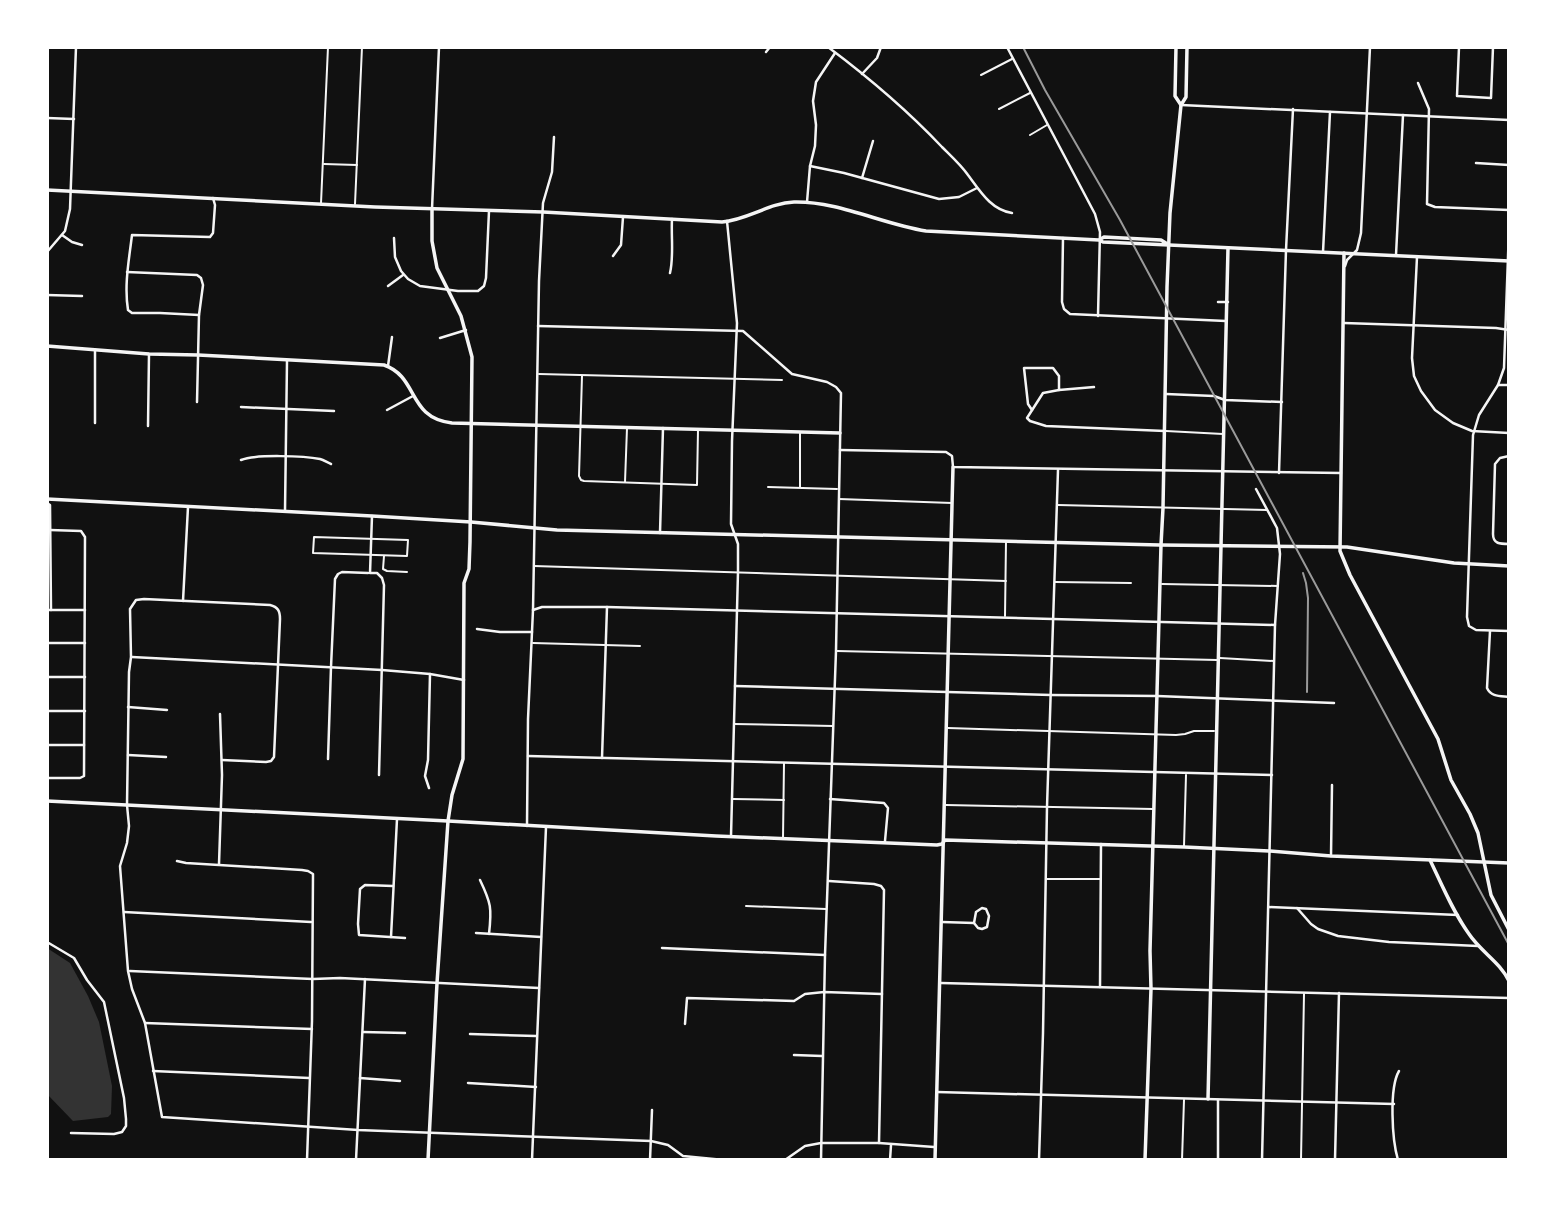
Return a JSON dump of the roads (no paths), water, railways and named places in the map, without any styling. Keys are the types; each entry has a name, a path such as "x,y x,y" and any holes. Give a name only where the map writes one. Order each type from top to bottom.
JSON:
{"street":[{"path":"47,252 49,245 62,235 69,218 76,47"},
{"path":"429,1160 448,821 452,795 463,760 464,583 469,569 471,522 473,365 466,330 437,268 433,253 432,209 439,47"},
{"path":"766,52 770,47"},
{"path":"828,47 920,124 967,173 995,208 1012,213"},
{"path":"862,74 877,58 881,47"},
{"path":"1007,47 1096,214 1100,232 1098,316"},
{"path":"1176,47 1175,96 1181,105"},
{"path":"1145,1160 1170,213 1181,105 1186,97 1187,47"},
{"path":"1344,269 1347,260 1359,245 1361,233 1370,47"},
{"path":"1460,47 1457,96 1491,98 1493,47"},
{"path":"807,202 810,166 815,146 813,101 816,82 835,53"},
{"path":"1418,83 1429,116 1428,205 1509,210"},
{"path":"1181,105 1509,120"},
{"path":"1279,473 1293,109"},
{"path":"1323,252 1330,111"},
{"path":"1396,255 1403,114"},
{"path":"47,118 74,119"},
{"path":"527,826 539,281 543,212 552,172 554,137"},
{"path":"862,178 873,141"},
{"path":"1476,163 1509,165"},
{"path":"810,166 939,199 959,197 977,188"},
{"path":"47,190 727,221 781,204 807,202 926,231 1508,261"},
{"path":"199,315 132,313 128,310 125,295 127,272 132,234 209,237 213,233 214,198"},
{"path":"394,238 395,257 403,275 419,286 480,290 486,278 489,211"},
{"path":"612,256 621,245 623,217"},
{"path":"670,273 672,219"},
{"path":"727,221 737,330 731,524 738,547 738,572 731,837"},
{"path":"1509,229 1504,368 1498,385 1479,415 1474,431 1467,617 1469,625 1476,630 1509,631"},
{"path":"62,235 82,245"},
{"path":"1063,238 1061,296 1064,309 1073,315 1227,321"},
{"path":"1208,1100 1228,248"},
{"path":"1344,253 1339,547 1350,575 1438,738 1451,780 1478,832 1491,895 1509,930"},
{"path":"1417,257 1413,368 1420,391 1438,414 1453,423 1474,431 1509,433"},
{"path":"127,272 197,275 201,278 203,285 199,315 197,402"},
{"path":"388,286 403,275"},
{"path":"47,295 82,296"},
{"path":"1218,302 1228,302"},
{"path":"1344,323 1507,330"},
{"path":"538,326 737,330 746,332 792,374 827,382 838,389 841,398 837,613 821,1160"},
{"path":"440,338 466,330"},
{"path":"388,366 392,337"},
{"path":"47,346 149,354 378,364 388,366 402,376 423,410 434,419 444,422 839,433"},
{"path":"95,350 95,423"},
{"path":"148,426 149,354"},
{"path":"285,511 287,360"},
{"path":"1032,410 1028,404 1024,368 1053,368 1059,376 1059,390"},
{"path":"1498,385 1509,385"},
{"path":"1094,387 1044,393 1027,418 1046,426 1165,431"},
{"path":"1166,394 1282,402"},
{"path":"387,410 413,396"},
{"path":"241,407 334,411"},
{"path":"660,533 663,428"},
{"path":"840,450 946,452 952,456 945,840 935,1160"},
{"path":"241,460 254,456 285,457 323,460 331,464"},
{"path":"1509,456 1500,458 1494,464 1493,534 1496,542 1509,544"},
{"path":"953,467 1341,473"},
{"path":"1039,1160 1052,619 1059,470"},
{"path":"1256,489 1277,528 1279,546 1262,1160"},
{"path":"47,501 285,511 534,528 660,533 1339,547 1468,565 1509,566"},
{"path":"47,501 50,505 49,610 85,610"},
{"path":"183,601 188,506"},
{"path":"370,573 372,516"},
{"path":"47,778 83,778 85,711 84,533 77,530 50,530"},
{"path":"328,759 335,579 342,572 377,573 384,585 379,775"},
{"path":"222,760 266,762 274,757 281,619 279,610 270,605 144,599 135,601 130,609 129,826 120,866 128,971 145,1023 162,1117 358,1130 651,1141 668,1145 683,1156 724,1160"},
{"path":"533,610 542,607 607,607 1275,625"},
{"path":"602,758 607,607"},
{"path":"477,629 532,632"},
{"path":"1490,631 1487,688 1494,695 1509,697"},
{"path":"47,643 85,643"},
{"path":"131,657 382,670 464,680"},
{"path":"429,789 425,776 428,760 430,674"},
{"path":"47,677 85,677"},
{"path":"735,686 1334,703"},
{"path":"128,707 167,710"},
{"path":"47,711 85,711"},
{"path":"219,865 222,760 220,714"},
{"path":"47,745 84,745"},
{"path":"128,755 166,757"},
{"path":"528,756 1272,775"},
{"path":"1331,856 1332,785"},
{"path":"830,799 882,802 887,805 885,843"},
{"path":"47,801 731,837 937,845 945,840 1101,844 1509,863"},
{"path":"391,937 397,819"},
{"path":"532,1160 546,827"},
{"path":"1100,988 1101,844"},
{"path":"1430,860 1467,931 1478,946 1499,964 1509,981"},
{"path":"177,861 300,870 311,872 313,876 312,1029 307,1160"},
{"path":"480,880 491,908 489,934"},
{"path":"828,881 874,884 883,888 879,1143"},
{"path":"393,886 365,885 360,889 359,935 405,938"},
{"path":"1268,906 1458,915"},
{"path":"1297,908 1318,929 1338,936 1389,942 1478,946"},
{"path":"986,909 989,915 987,927 980,929 974,923 977,910 986,909"},
{"path":"124,912 311,922"},
{"path":"942,922 974,923"},
{"path":"475,933 541,937"},
{"path":"47,942 74,958 104,1002 124,1098 126,1125 121,1133 71,1133"},
{"path":"662,948 825,955"},
{"path":"128,971 539,988"},
{"path":"356,1160 365,979"},
{"path":"941,983 1509,998"},
{"path":"685,1024 687,998 794,1001 805,994 824,992 882,993"},
{"path":"1335,1160 1339,993"},
{"path":"145,1023 312,1029"},
{"path":"363,1032 405,1033"},
{"path":"470,1034 536,1036"},
{"path":"794,1055 822,1056"},
{"path":"153,1070 309,1078"},
{"path":"1398,1160 1393,1135 1395,1082 1399,1071"},
{"path":"360,1079 400,1080"},
{"path":"468,1083 536,1087"},
{"path":"937,1092 1394,1104"},
{"path":"1218,1100 1218,1160"},
{"path":"650,1160 652,1110"},
{"path":"785,1160 805,1146 821,1143 936,1147"},
{"path":"890,1160 891,1145"}],"lane":[{"path":"321,204 328,47"},
{"path":"355,205 362,47"},
{"path":"981,75 1013,58"},
{"path":"999,109 1031,92"},
{"path":"1030,135 1048,125"},
{"path":"323,164 357,165"},
{"path":"538,374 782,380"},
{"path":"582,376 581,480 697,485 698,429"},
{"path":"625,483 627,427"},
{"path":"1165,431 1224,434"},
{"path":"800,432 800,487"},
{"path":"768,486 838,489"},
{"path":"838,499 952,503"},
{"path":"1058,505 1268,510"},
{"path":"314,537 371,538 408,540 407,556 313,553 314,537"},
{"path":"1005,617 1006,540"},
{"path":"384,555 383,569 407,572"},
{"path":"534,566 1006,580"},
{"path":"1054,582 1131,583"},
{"path":"1161,584 1278,586"},
{"path":"532,643 640,646"},
{"path":"836,651 1275,661"},
{"path":"733,724 833,726"},
{"path":"947,728 1176,735 1194,730 1218,731"},
{"path":"783,839 784,762"},
{"path":"1184,847 1186,774"},
{"path":"732,799 784,800"},
{"path":"945,805 1154,809"},
{"path":"1046,879 1100,878"},
{"path":"746,906 827,909"},
{"path":"1301,1160 1304,993"},
{"path":"1182,1160 1184,1099"}],"railway":[{"path":"1023,47 1120,220 1509,945"},
{"path":"1303,573 1308,598 1307,692"}]}
